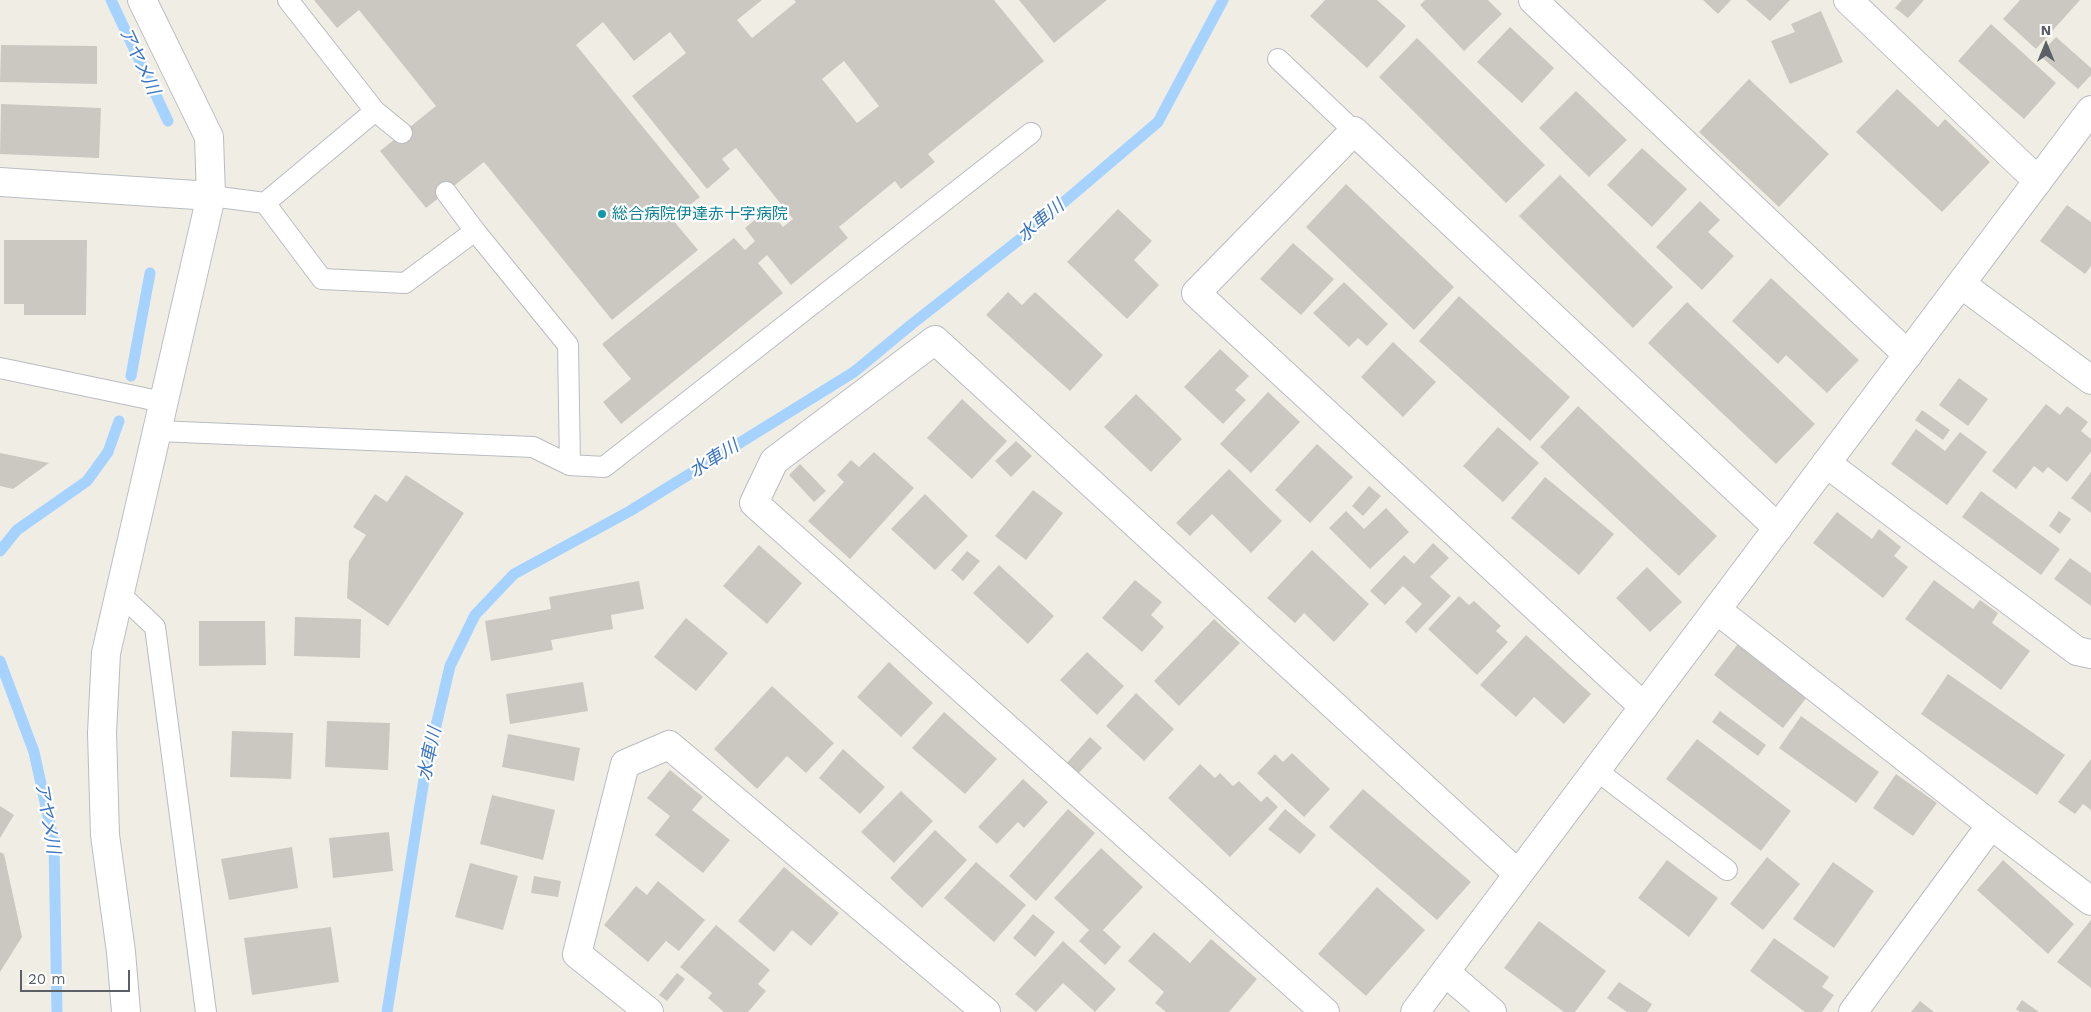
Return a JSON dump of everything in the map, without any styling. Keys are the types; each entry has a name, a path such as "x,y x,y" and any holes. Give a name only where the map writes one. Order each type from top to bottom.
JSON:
{"street":[{"path":"126,1012 121,952 105,835 102,733 106,653 211,196 209,137 142,0"},
{"path":"1533,0 1908,355"},
{"path":"1848,0 2038,181"},
{"path":"1415,1012 2091,110"},
{"path":"1644,706 1196,293 1354,131 1778,528"},
{"path":"0,182 211,196"},
{"path":"1961,284 2091,380"},
{"path":"1325,1012 754,503 774,461 935,340 1518,874"},
{"path":"1826,463 2077,651 2091,654"},
{"path":"1716,610 1991,826 2091,901"},
{"path":"649,1012 577,954 625,764 669,744 986,1012"},
{"path":"1853,1012 1991,826"},
{"path":"1445,972 1492,1012"}],"lane":[{"path":"288,0 375,111 402,133"},
{"path":"1278,59 1354,131"},
{"path":"265,203 375,111"},
{"path":"158,431 533,447 570,465 604,467 1031,133"},
{"path":"446,192 474,232 568,345 570,465"},
{"path":"211,196 265,203 322,279 405,283 474,232"},
{"path":"0,368 163,402"},
{"path":"120,594 155,628 206,1012"},
{"path":"1596,770 1727,870"}],"building":[{"name":"総合病院伊達赤十字病院","path":"314,0 762,0 737,20 752,38 796,2 794,0 994,0 1044,61 928,154 935,162 901,189 895,181 839,227 848,238 791,285 767,255 758,263 783,293 621,424 603,402 631,379 602,344 734,238 745,250 755,241 745,228 768,209 783,227 793,219 736,148 722,159 730,169 707,189 632,96 686,53 670,32 634,61 603,22 576,45 700,197 672,219 698,250 612,320 484,162 426,208 380,151 436,106 359,10 337,28","holes":["844,61 879,106 857,123 822,79"]},
{"path":"1019,0 1107,0 1054,43"},
{"path":"1325,0 1377,0 1406,26 1367,68 1310,16"},
{"path":"1425,0 1488,0 1502,14 1464,51 1420,5"},
{"path":"1703,0 1731,0 1718,14"},
{"path":"1746,0 1790,0 1770,21"},
{"path":"1902,0 1924,0 1908,18 1895,8"},
{"path":"2020,0 2080,0 2036,49 2003,19"},
{"path":"1821,11 1843,62 1790,84 1771,41 1795,32 1791,24"},
{"path":"1991,24 2056,83 2024,119 1958,61"},
{"path":"1510,27 1554,68 1522,103 1477,62"},
{"path":"2056,37 2091,68 2091,75 2078,89 2039,55"},
{"path":"1417,38 1545,165 1506,203 1379,77"},
{"path":"1,45 97,46 97,84 0,82"},
{"path":"1749,79 1829,154 1779,207 1699,132"},
{"path":"1897,89 1938,127 1945,119 1990,162 1942,212 1856,132"},
{"path":"1576,91 1627,140 1589,177 1539,128"},
{"path":"1,104 101,108 99,158 0,154"},
{"path":"1642,148 1687,189 1652,227 1607,185"},
{"path":"1560,175 1673,287 1633,328 1519,216"},
{"path":"1346,184 1454,287 1414,330 1306,227"},
{"path":"1700,201 1720,220 1708,232 1734,256 1702,290 1656,247"},
{"path":"2067,205 2091,222 2091,266 2085,274 2040,241"},
{"path":"1118,209 1152,241 1134,260 1159,285 1127,319 1067,262"},
{"path":"4,240 87,240 86,315 24,315 24,304 4,304"},
{"path":"1293,243 1334,279 1301,315 1260,279"},
{"path":"1771,278 1859,360 1827,393 1786,355 1778,364 1732,321"},
{"path":"1344,282 1388,324 1367,346 1358,338 1349,347 1313,313"},
{"path":"1008,292 1022,305 1035,292 1103,355 1070,391 986,315"},
{"path":"1459,296 1570,397 1530,441 1419,341"},
{"path":"1687,302 1815,424 1776,464 1648,343"},
{"path":"1393,342 1436,382 1403,417 1361,377"},
{"path":"1220,349 1249,376 1235,390 1246,400 1223,424 1184,387"},
{"path":"1959,378 1988,399 1968,426 1939,405"},
{"path":"1268,392 1300,422 1251,473 1220,444"},
{"path":"1136,394 1182,439 1151,472 1104,427"},
{"path":"962,399 1007,441 972,479 927,438"},
{"path":"2046,404 2060,415 2067,406 2088,422 2081,431 2091,439 2091,452 2067,482 2048,467 2043,473 2034,466 2016,489 1992,471"},
{"path":"1578,406 1717,536 1679,576 1540,447"},
{"path":"1922,410 1950,430 1943,440 1915,420"},
{"path":"1498,427 1539,463 1503,502 1463,466"},
{"path":"1916,429 1945,451 1960,432 1987,452 1947,505 1891,464"},
{"path":"1016,441 1032,456 1011,477 995,461"},
{"path":"1317,444 1353,477 1310,523 1275,490"},
{"path":"874,452 914,488 850,559 808,521 844,482 837,475 851,460 859,467"},
{"path":"0,453 49,463 13,489 0,486"},
{"path":"800,464 826,491 814,502 789,475"},
{"path":"1229,469 1282,521 1251,553 1212,514 1190,536 1176,523"},
{"path":"2091,472 2091,513 2071,498"},
{"path":"406,475 464,513 388,626 347,598 349,561 366,535 353,527 375,494 387,502"},
{"path":"1545,477 1614,534 1579,575 1511,518"},
{"path":"1369,486 1381,496 1363,516 1352,506"},
{"path":"1033,490 1063,513 1026,560 995,536"},
{"path":"1981,491 2060,549 2041,575 1962,517"},
{"path":"925,494 968,536 935,570 891,529"},
{"path":"1386,508 1409,532 1370,569 1329,528 1346,511 1364,529"},
{"path":"2059,511 2071,519 2060,534 2049,526"},
{"path":"1837,512 1872,539 1879,529 1901,547 1894,556 1908,567 1883,598 1813,543"},
{"path":"1433,543 1449,558 1430,577 1451,596 1416,633 1405,622 1422,604 1403,586 1385,605 1370,591 1404,555 1414,564"},
{"path":"759,545 802,583 767,624 723,586"},
{"path":"1312,550 1369,604 1334,642 1304,613 1295,623 1267,598"},
{"path":"967,551 980,561 963,581 951,570"},
{"path":"2070,558 2091,573 2091,606 2054,579"},
{"path":"999,565 1054,616 1028,644 973,593"},
{"path":"1647,567 1682,602 1650,632 1616,598"},
{"path":"1135,580 1162,602 1151,615 1164,627 1142,652 1102,618"},
{"path":"1934,580 1973,609 1980,600 1998,613 1992,623 2030,651 2001,690 1905,619"},
{"path":"639,581 644,609 611,615 613,629 551,640 553,650 491,661 485,621 551,609 549,597"},
{"path":"1459,596 1469,605 1474,601 1501,626 1496,631 1508,642 1477,675 1428,629"},
{"path":"295,617 361,619 360,658 294,656"},
{"path":"686,618 728,653 696,691 654,657"},
{"path":"1214,619 1240,643 1179,706 1154,681"},
{"path":"199,621 265,621 266,665 199,666"},
{"path":"1526,635 1591,694 1564,724 1534,697 1516,717 1480,685"},
{"path":"1741,640 1810,693 1783,728 1714,675"},
{"path":"1087,652 1124,686 1097,715 1060,680"},
{"path":"889,662 933,703 901,737 857,697"},
{"path":"1948,674 2065,755 2037,795 1921,714"},
{"path":"583,682 588,711 510,724 506,694"},
{"path":"772,686 834,743 806,773 787,756 757,789 714,749"},
{"path":"1136,693 1174,729 1144,761 1106,726"},
{"path":"1720,711 1766,745 1758,756 1712,722"},
{"path":"944,712 997,759 965,794 912,748"},
{"path":"1801,716 1879,772 1856,803 1779,748"},
{"path":"327,721 390,723 388,770 325,767"},
{"path":"232,731 293,733 291,779 230,777"},
{"path":"508,734 580,748 574,781 502,767"},
{"path":"1090,737 1102,748 1077,775 1065,765"},
{"path":"1697,739 1791,811 1761,851 1666,779"},
{"path":"843,749 885,787 860,814 819,778"},
{"path":"1292,753 1330,789 1304,817 1257,773 1275,754 1283,762"},
{"path":"2091,759 2091,810 2083,804 2075,814 2058,802"},
{"path":"1200,764 1215,778 1220,773 1233,786 1239,781 1261,802 1267,796 1278,807 1230,857 1168,798"},
{"path":"670,770 703,797 692,810 730,840 703,873 655,835 670,816 647,798"},
{"path":"1896,774 1937,803 1913,836 1873,808"},
{"path":"1023,779 1048,802 1024,828 1018,822 997,844 978,827"},
{"path":"1363,789 1471,882 1437,920 1329,827"},
{"path":"901,791 933,821 894,863 861,832"},
{"path":"492,795 555,810 543,860 480,844"},
{"path":"0,806 14,815 0,838"},
{"path":"1068,809 1095,833 1036,901 1009,876"},
{"path":"1285,809 1316,835 1300,854 1268,829"},
{"path":"935,830 967,860 922,908 890,878"},
{"path":"389,832 393,871 333,878 329,838"},
{"path":"292,847 298,888 229,900 221,859"},
{"path":"1101,848 1143,887 1103,930 1121,947 1105,965 1079,941 1089,930 1054,898"},
{"path":"0,852 4,854 22,937 0,972"},
{"path":"1767,857 1800,884 1763,930 1730,904"},
{"path":"1667,860 1718,898 1689,937 1638,898"},
{"path":"2003,860 2074,924 2048,954 1977,890"},
{"path":"976,862 1026,905 994,942 944,898"},
{"path":"1833,862 1874,891 1834,948 1793,919"},
{"path":"470,863 518,876 503,930 455,917"},
{"path":"784,867 839,913 811,946 792,930 774,952 738,921"},
{"path":"534,876 561,881 558,897 531,893"},
{"path":"658,881 705,920 679,951 666,941 648,962 604,925 636,886 647,895"},
{"path":"1377,887 1425,930 1366,996 1318,954"},
{"path":"1033,914 1055,932 1035,957 1013,938"},
{"path":"2091,920 2091,988 2057,962"},
{"path":"1539,921 1606,971 1575,1012 1564,1012 1504,968"},
{"path":"716,925 770,970 758,984 766,991 748,1012 724,1012 708,998 712,993 680,967"},
{"path":"331,927 339,982 252,995 244,938"},
{"path":"1154,932 1190,963 1211,939 1257,979 1229,1012 1166,1012 1155,1003 1164,992 1128,961"},
{"path":"1774,938 1829,977 1822,987 1834,995 1822,1012 1805,1012 1750,971"},
{"path":"1063,941 1116,989 1095,1012 1063,983 1036,1012 1015,994"},
{"path":"677,973 685,979 667,1001 659,995"},
{"path":"1619,982 1652,1004 1647,1012 1627,1012 1607,998"},
{"path":"2022,1000 2039,1012 2020,1012 2016,1009"},
{"path":"1920,1001 1934,1012 1911,1012"}],"waterway":[{"name":"アヤメ川","path":"111,0 168,121"},
{"name":"水車川","path":"387,1012 425,773 450,666 475,615 514,574 630,511 854,372 1024,236 1158,122 1223,0"},
{"name":"アヤメ川","path":"131,376 150,273"},
{"name":"アヤメ川","path":"0,551 17,530 87,481 108,452 119,421"},
{"name":"アヤメ川","path":"0,661 34,752 54,843 57,1012"}],"place":[{"name":"総合病院伊達赤十字病院","path":"602,214"}]}
